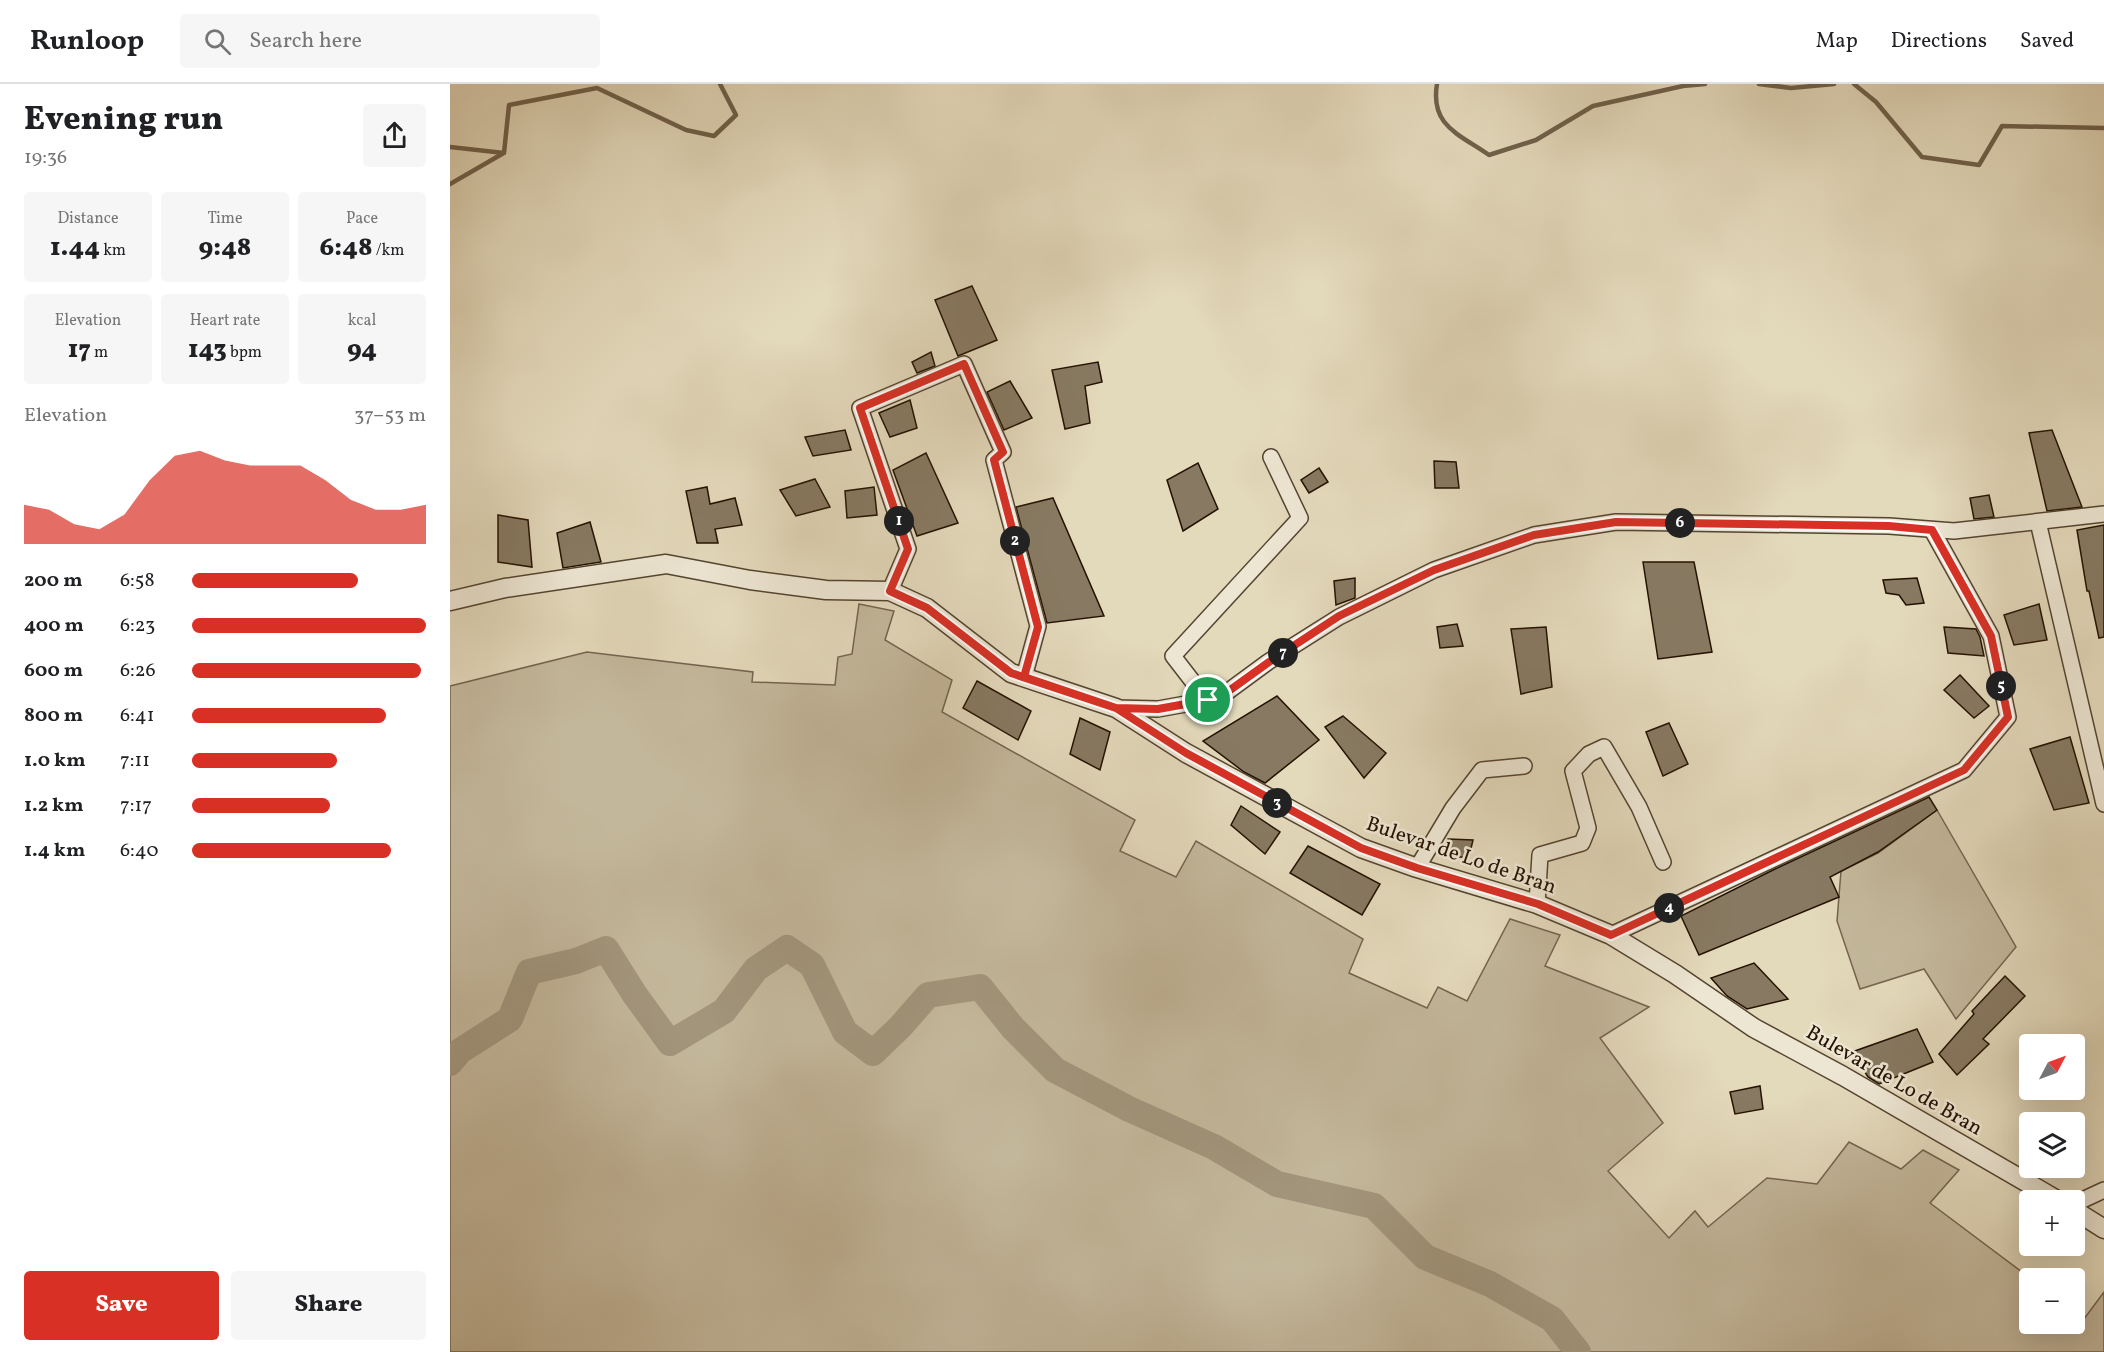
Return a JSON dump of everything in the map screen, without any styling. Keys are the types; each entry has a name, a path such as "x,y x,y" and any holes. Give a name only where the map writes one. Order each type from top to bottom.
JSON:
{"street":[{"path":"890,591 908,549 860,408 964,364 1003,452 994,460 1038,627 1024,677"},
{"path":"1208,700 1173,656 1300,518 1271,457"},
{"path":"1116,708 1158,709 1219,698 1339,616 1434,570 1534,535 1616,522 1889,526 1954,531 2104,514"},
{"path":"2038,522 2104,804"},
{"path":"1611,935 1964,770 2008,717 1991,636 1932,530"},
{"name":"Bulevar de Lo de Bran","path":"450,601 505,588 666,564 750,580 826,590 890,591 927,608 1011,673 1116,708 1186,753 1361,848 1417,868 1538,904 1611,935 1675,974 1754,1028 1853,1082 2040,1190"},
{"path":"1538,904 1540,855 1582,843 1588,828 1573,771 1589,754 1604,747 1639,807 1663,862"},
{"path":"1417,868 1453,808 1482,770 1524,766"},
{"path":"2085,1199 2104,1190"},
{"path":"2085,1217 2104,1229"}],"shaded area":[{"path":"859,604 894,611 885,640 952,680 942,712 1135,820 1120,851 1176,877 1196,841 1363,939 1349,973 1427,1008 1438,987 1467,1001 1510,919 1560,935 1545,966 1649,1007 1600,1038 1663,1123 1608,1171 1669,1238 1695,1211 1708,1227 1767,1178 1817,1184 1849,1142 1901,1169 1923,1150 1959,1170 1930,1203 2019,1270 2019,1334 2085,1334 2085,1318 2104,1292 2104,1352 450,1352 450,686 587,652 753,672 752,682 835,685 838,657 852,654"},
{"path":"1937,810 2016,947 1956,1019 1924,969 1860,989 1837,921 1841,871 1878,853"}],"building":[{"path":"972,286 997,340 958,356 935,300"},
{"path":"931,352 935,366 917,373 912,362"},
{"path":"1098,362 1102,382 1085,386 1090,423 1065,429 1052,370"},
{"path":"1010,381 1032,418 1004,430 987,392"},
{"path":"910,400 917,428 890,437 879,413"},
{"path":"845,430 851,450 813,456 805,437"},
{"path":"2052,430 2082,507 2047,511 2029,433"},
{"path":"926,453 958,523 917,536 893,470"},
{"path":"1434,461 1456,462 1459,488 1435,488"},
{"path":"1198,463 1218,509 1183,531 1167,480"},
{"path":"1319,468 1328,482 1309,493 1301,480"},
{"path":"815,479 830,507 796,516 780,490"},
{"path":"707,487 710,504 735,498 742,525 715,529 718,543 697,543 686,491"},
{"path":"874,487 877,515 847,518 845,491"},
{"path":"1989,495 1994,517 1974,519 1970,498"},
{"path":"1053,498 1104,616 1047,623 1016,507"},
{"path":"498,515 528,520 532,567 498,562"},
{"path":"590,522 601,562 563,568 557,533"},
{"path":"2104,525 2104,637 2099,638 2089,591 2087,591 2077,530"},
{"path":"1643,562 1694,562 1712,652 1658,659"},
{"path":"1355,578 1355,598 1336,605 1334,581"},
{"path":"1917,578 1924,603 1906,605 1899,595 1886,593 1883,580"},
{"path":"2039,604 2047,640 2014,645 2004,615"},
{"path":"1457,624 1463,646 1440,648 1437,627"},
{"path":"1546,627 1552,687 1521,694 1511,629"},
{"path":"1944,627 1976,629 1984,656 1948,653"},
{"path":"1960,675 1989,706 1974,718 1944,690"},
{"path":"977,681 1031,711 1018,740 963,708"},
{"path":"1277,696 1319,740 1265,783 1244,772 1203,741"},
{"path":"1343,716 1386,753 1364,778 1325,727"},
{"path":"1080,718 1110,732 1100,770 1070,754"},
{"path":"1669,723 1688,764 1663,776 1646,732"},
{"path":"2070,737 2089,803 2054,810 2030,749"},
{"path":"1929,797 1937,810 1878,852 1830,877 1839,897 1699,955 1681,916"},
{"path":"1241,806 1280,832 1265,854 1231,825"},
{"path":"1448,839 1473,840 1469,857 1449,857"},
{"path":"1308,846 1380,884 1362,915 1290,873"},
{"path":"1754,963 1788,999 1747,1009 1727,996 1711,978"},
{"path":"2005,976 2025,996 1983,1039 1989,1044 1957,1075 1939,1054 1974,1014 1972,1011"},
{"path":"1917,1029 1933,1062 1879,1084 1868,1077 1852,1052"},
{"path":"1760,1086 1763,1109 1735,1114 1730,1092"}],"waterway":[{"path":"450,147 504,153 509,105 597,88 686,130 714,136 736,115 720,84"},
{"path":"1437,84 1436,98 1442,119 1458,134 1489,155 1536,140 1593,106 1683,86 1705,84"},
{"path":"1759,84 1791,88 1834,84"},
{"path":"1854,84 1876,102 1922,157 1979,165 2002,126 2104,128"},
{"path":"450,184 502,154"},
{"path":"450,1063 460,1051 510,1019 529,972 576,961 606,949 635,995 670,1043 724,1011 756,969 787,948 812,965 845,1032 873,1053 928,995 980,987 1013,1028 1055,1070 1129,1109 1214,1147 1277,1184 1374,1206 1425,1257 1490,1284 1552,1319 1578,1352"}],"route":[{"path":"1208,700 1158,709 1116,708 1011,673 927,608 890,591 908,549 860,408 964,364 1003,452 994,460 1038,627 1024,677 1116,708 1186,753 1361,848 1417,868 1538,904 1611,935 1964,770 2008,717 1991,636 1932,530 1889,526 1616,522 1534,535 1434,570 1339,616 1219,698 1208,700"}]}
